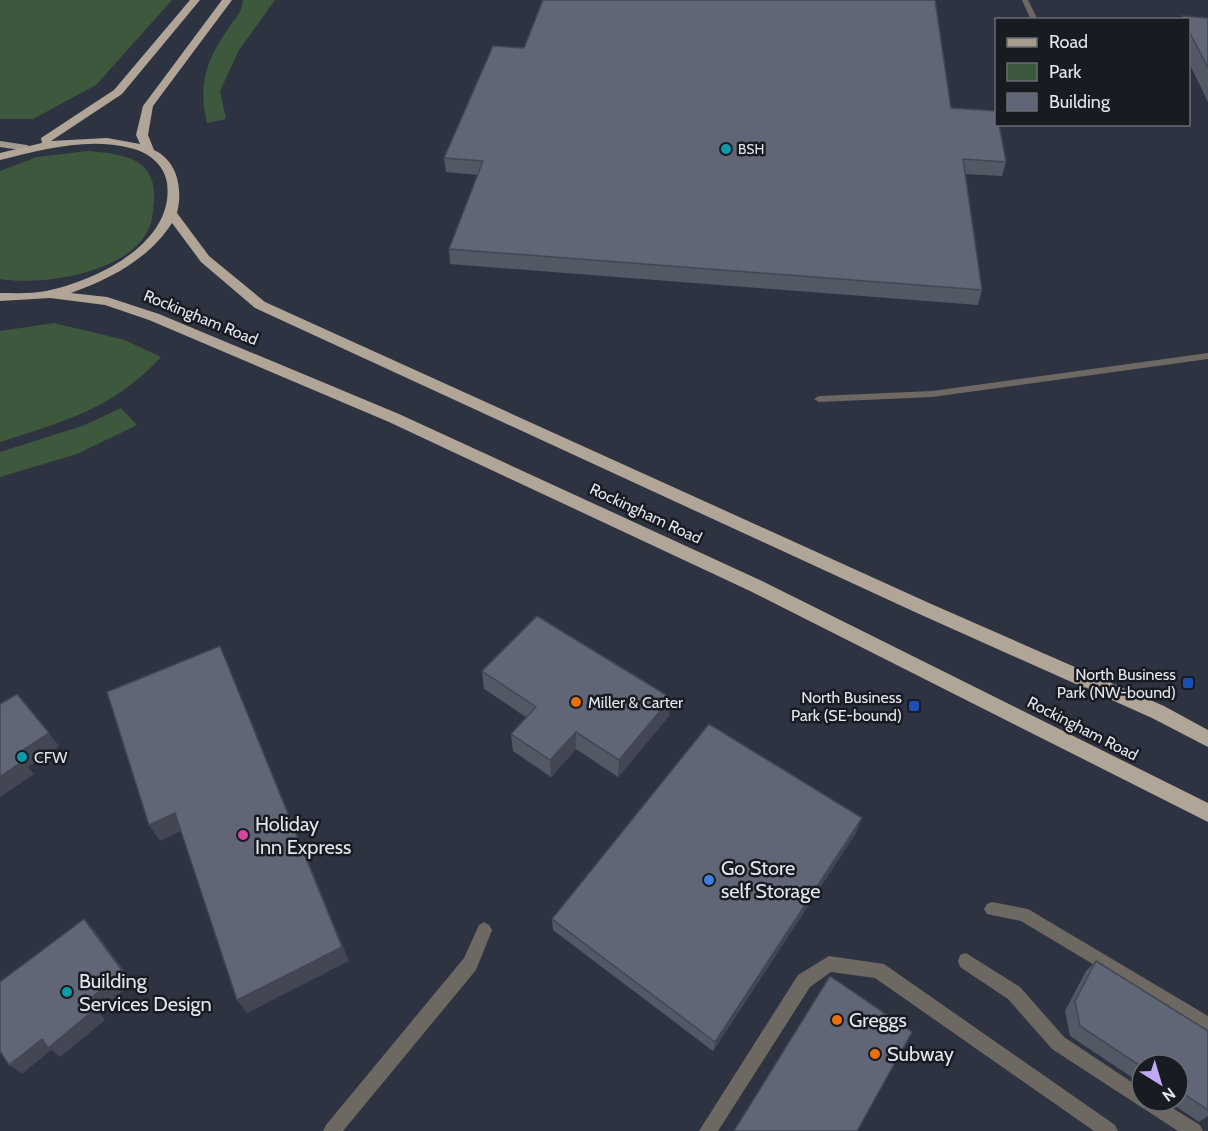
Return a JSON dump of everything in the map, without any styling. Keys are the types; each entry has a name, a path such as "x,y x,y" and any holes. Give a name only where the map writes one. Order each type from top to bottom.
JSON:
{"highway":[{"path":"30,147 87,114 118,92 195,0"},
{"path":"150,153 142,135 148,106 227,0"},
{"path":"0,157 30,147 91,139 125,143 161,160 173,179 175,202 172,214 160,232 117,267 51,294 0,297"},
{"name":"Rockingham Road","path":"172,214 205,260 260,305 923,608 1158,712 1208,739"},
{"name":"Rockingham Road","path":"51,294 107,302 154,317 394,418 756,586 1208,813"},
{"name":"Rockingham Road","path":"1158,712 1208,727"}],"main road":[{"path":"0,144 30,147"}],"lane":[{"path":"1025,0 1034,18"},
{"path":"819,399 932,394 1208,356"},
{"path":"992,909 1023,914 1208,1025"},
{"path":"332,1131 470,964 484,930"},
{"path":"966,961 1014,993 1058,1043 1130,1091"},
{"path":"708,1131 804,981 829,964 878,970 1109,1131"},
{"path":"1164,1113 1194,1131"}],"green space":[{"path":"0,0 172,0 96,85 33,119 0,119"},
{"path":"243,0 275,0 239,50 220,91 226,119 207,123 203,97 209,62 220,40 240,12"},
{"path":"88,151 125,157 135,161 150,175 154,201 152,218 149,228 139,243 124,256 105,266 83,273 38,280 0,279 0,171 37,157"},
{"path":"54,323 125,340 161,357 143,375 106,401 67,420 0,442 0,331"},
{"path":"121,408 137,425 77,454 0,477 0,452 85,425"}],"building":[{"name":"BSH","path":"543,0 935,0 951,108 995,111 995,126 999,126 1006,162 963,159 982,290 449,249 483,161 444,158 493,46 524,48"},
{"path":"1182,16 1208,18 1208,68 1190,33 1190,18"},
{"name":"Miller & Carter","path":"537,616 671,698 619,760 576,732 550,760 511,734 536,707 482,671"},
{"name":"Holiday Inn Express","path":"220,646 342,947 237,1000 175,813 149,825 107,692"},
{"path":"17,694 49,733 17,754 23,761 0,777 0,704"},
{"name":"Go Store self Storage","path":"709,724 862,818 715,1042 552,919"},
{"name":"Building Services Design","path":"84,919 123,972 87,1001 94,1010 48,1048 42,1039 9,1065 0,1051 0,982"},
{"path":"1096,961 1208,1031 1208,1110 1190,1098 1190,1053 1130,1053 1130,1059 1080,1026 1075,1001"},
{"path":"830,976 912,1032 857,1131 734,1131"}],"place":[{"name":"BSH","path":"726,149"},
{"name":"North Business Park (NW-bound)","path":"1188,683"},
{"name":"Miller & Carter","path":"576,702"},
{"name":"North Business Park (SE-bound)","path":"914,706"},
{"name":"CFW","path":"22,757"},
{"name":"Holiday Inn Express","path":"243,835"},
{"name":"Go Store self Storage","path":"709,880"},
{"name":"Building Services Design","path":"67,992"},
{"name":"Greggs","path":"837,1020"},
{"name":"Subway","path":"875,1054"}]}
